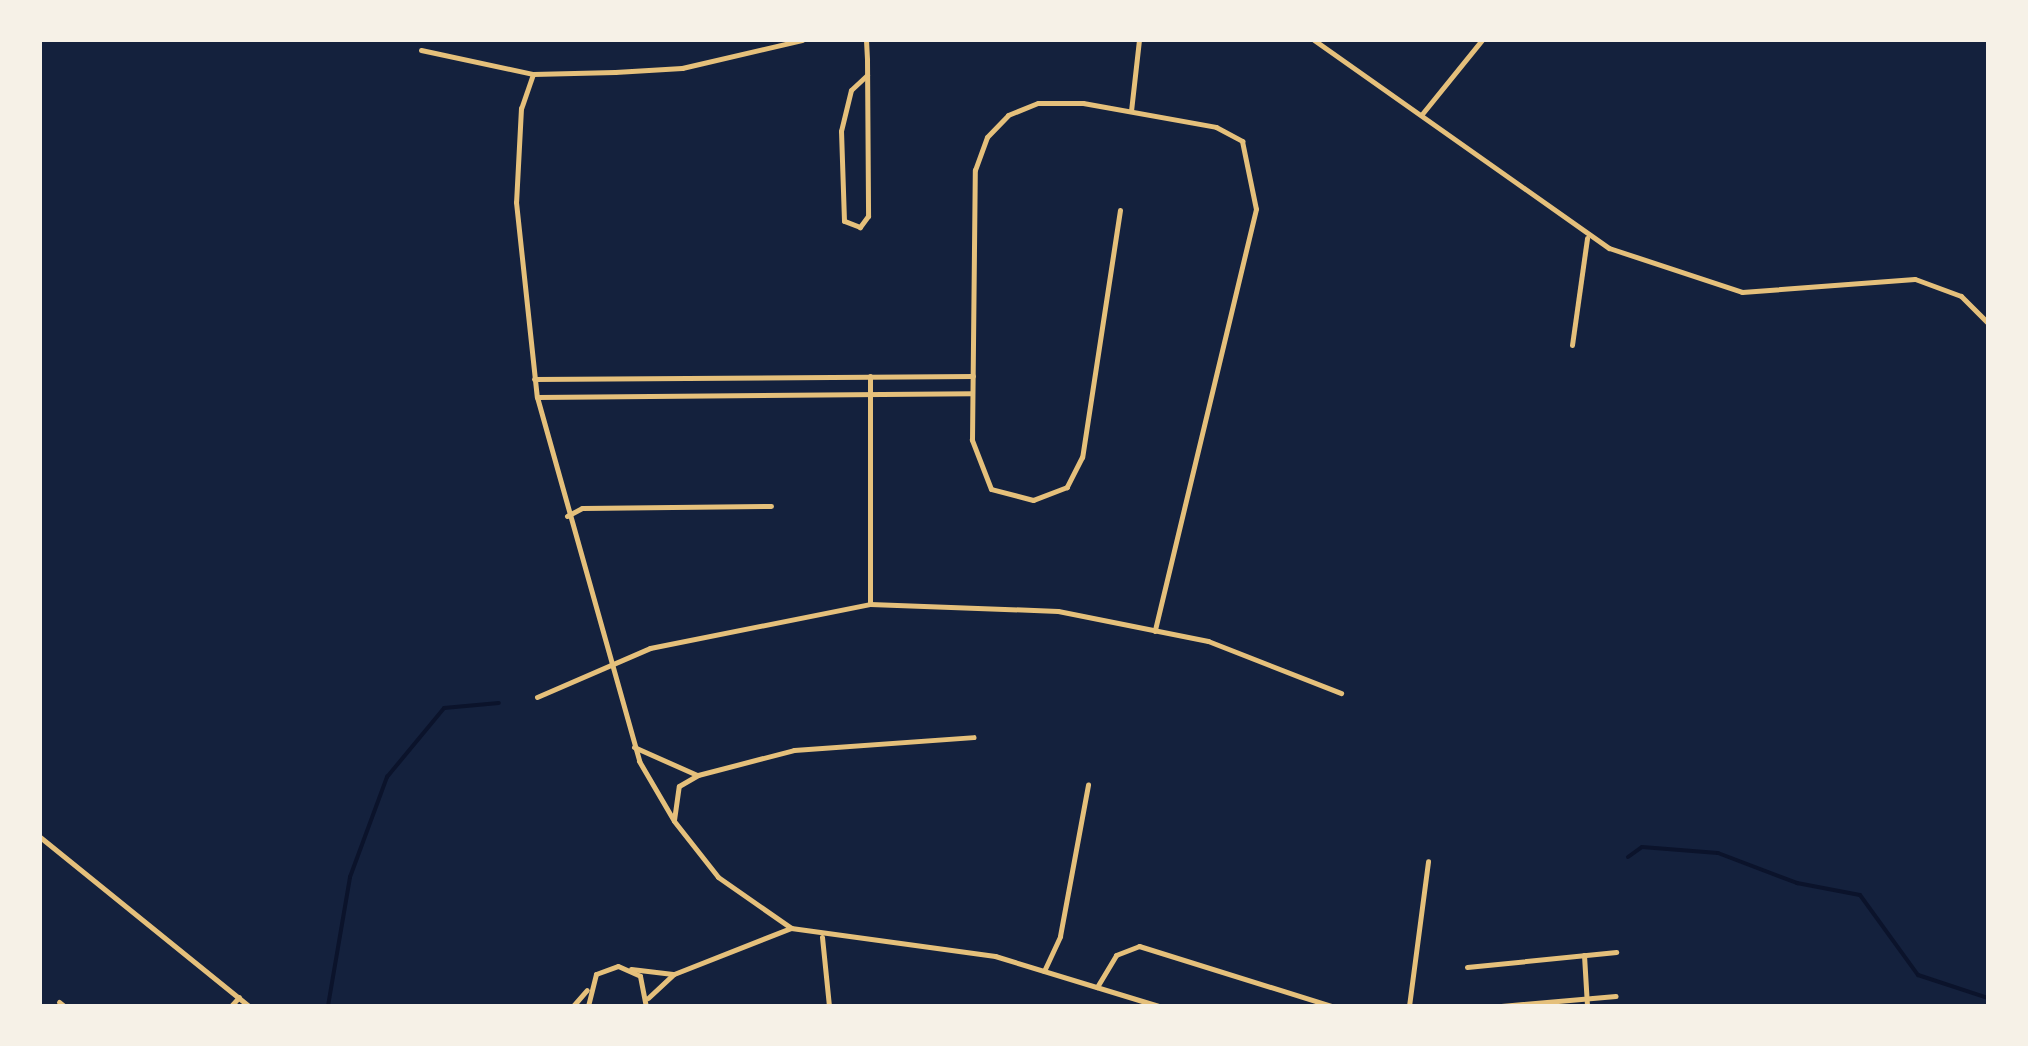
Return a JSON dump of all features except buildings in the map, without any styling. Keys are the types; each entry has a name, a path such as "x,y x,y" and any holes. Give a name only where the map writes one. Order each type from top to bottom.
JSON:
{"street":[{"path":"421,50 533,74 682,68 802,40"},
{"path":"866,40 867,75 868,216 860,227 844,221 841,131 851,90 867,75"},
{"path":"1131,111 1139,40"},
{"path":"1314,40 1422,114 1587,238 1742,292 1927,281 1961,296 1988,323"},
{"path":"1422,114 1482,40"},
{"path":"533,74 521,108 516,202 537,397 567,516 634,747 674,821 718,877 791,928 822,937 898,939 1044,971 1159,1006"},
{"path":"1120,210 1082,457 1067,487 1033,500 991,489 977,467 972,393 975,170 987,137 1008,115 1038,103 1131,111 1216,127 1242,141 1256,209 1155,631"},
{"path":"1572,345 1587,238"},
{"path":"870,376 870,604"},
{"path":"534,379 973,376"},
{"path":"537,397 972,393"},
{"path":"567,516 582,508 771,506"},
{"path":"537,697 609,664 774,618 870,604 1058,611 1208,641 1341,693"},
{"path":"674,821 679,786 698,775 794,750 974,737"},
{"path":"634,747 698,775"},
{"path":"1044,971 1060,936 1088,785"},
{"path":"40,837 249,1006"},
{"path":"1409,1006 1428,861"},
{"path":"646,1006 648,998 674,974 791,928"},
{"path":"822,937 829,1006"},
{"path":"1097,987 1116,955 1139,946 1332,1006"},
{"path":"1467,967 1616,952"},
{"path":"1584,955 1587,1006"},
{"path":"573,1006 606,968 674,974"},
{"path":"630,968 648,998"},
{"path":"587,990 588,1006"},
{"path":"1501,1006 1616,996"},
{"path":"231,1006 239,997"}],"waterway":[{"path":"328,1006 350,877 387,777 444,708 499,703"},
{"path":"1628,857 1642,847 1718,853 1797,883 1860,895 1918,975 1988,998"}]}
